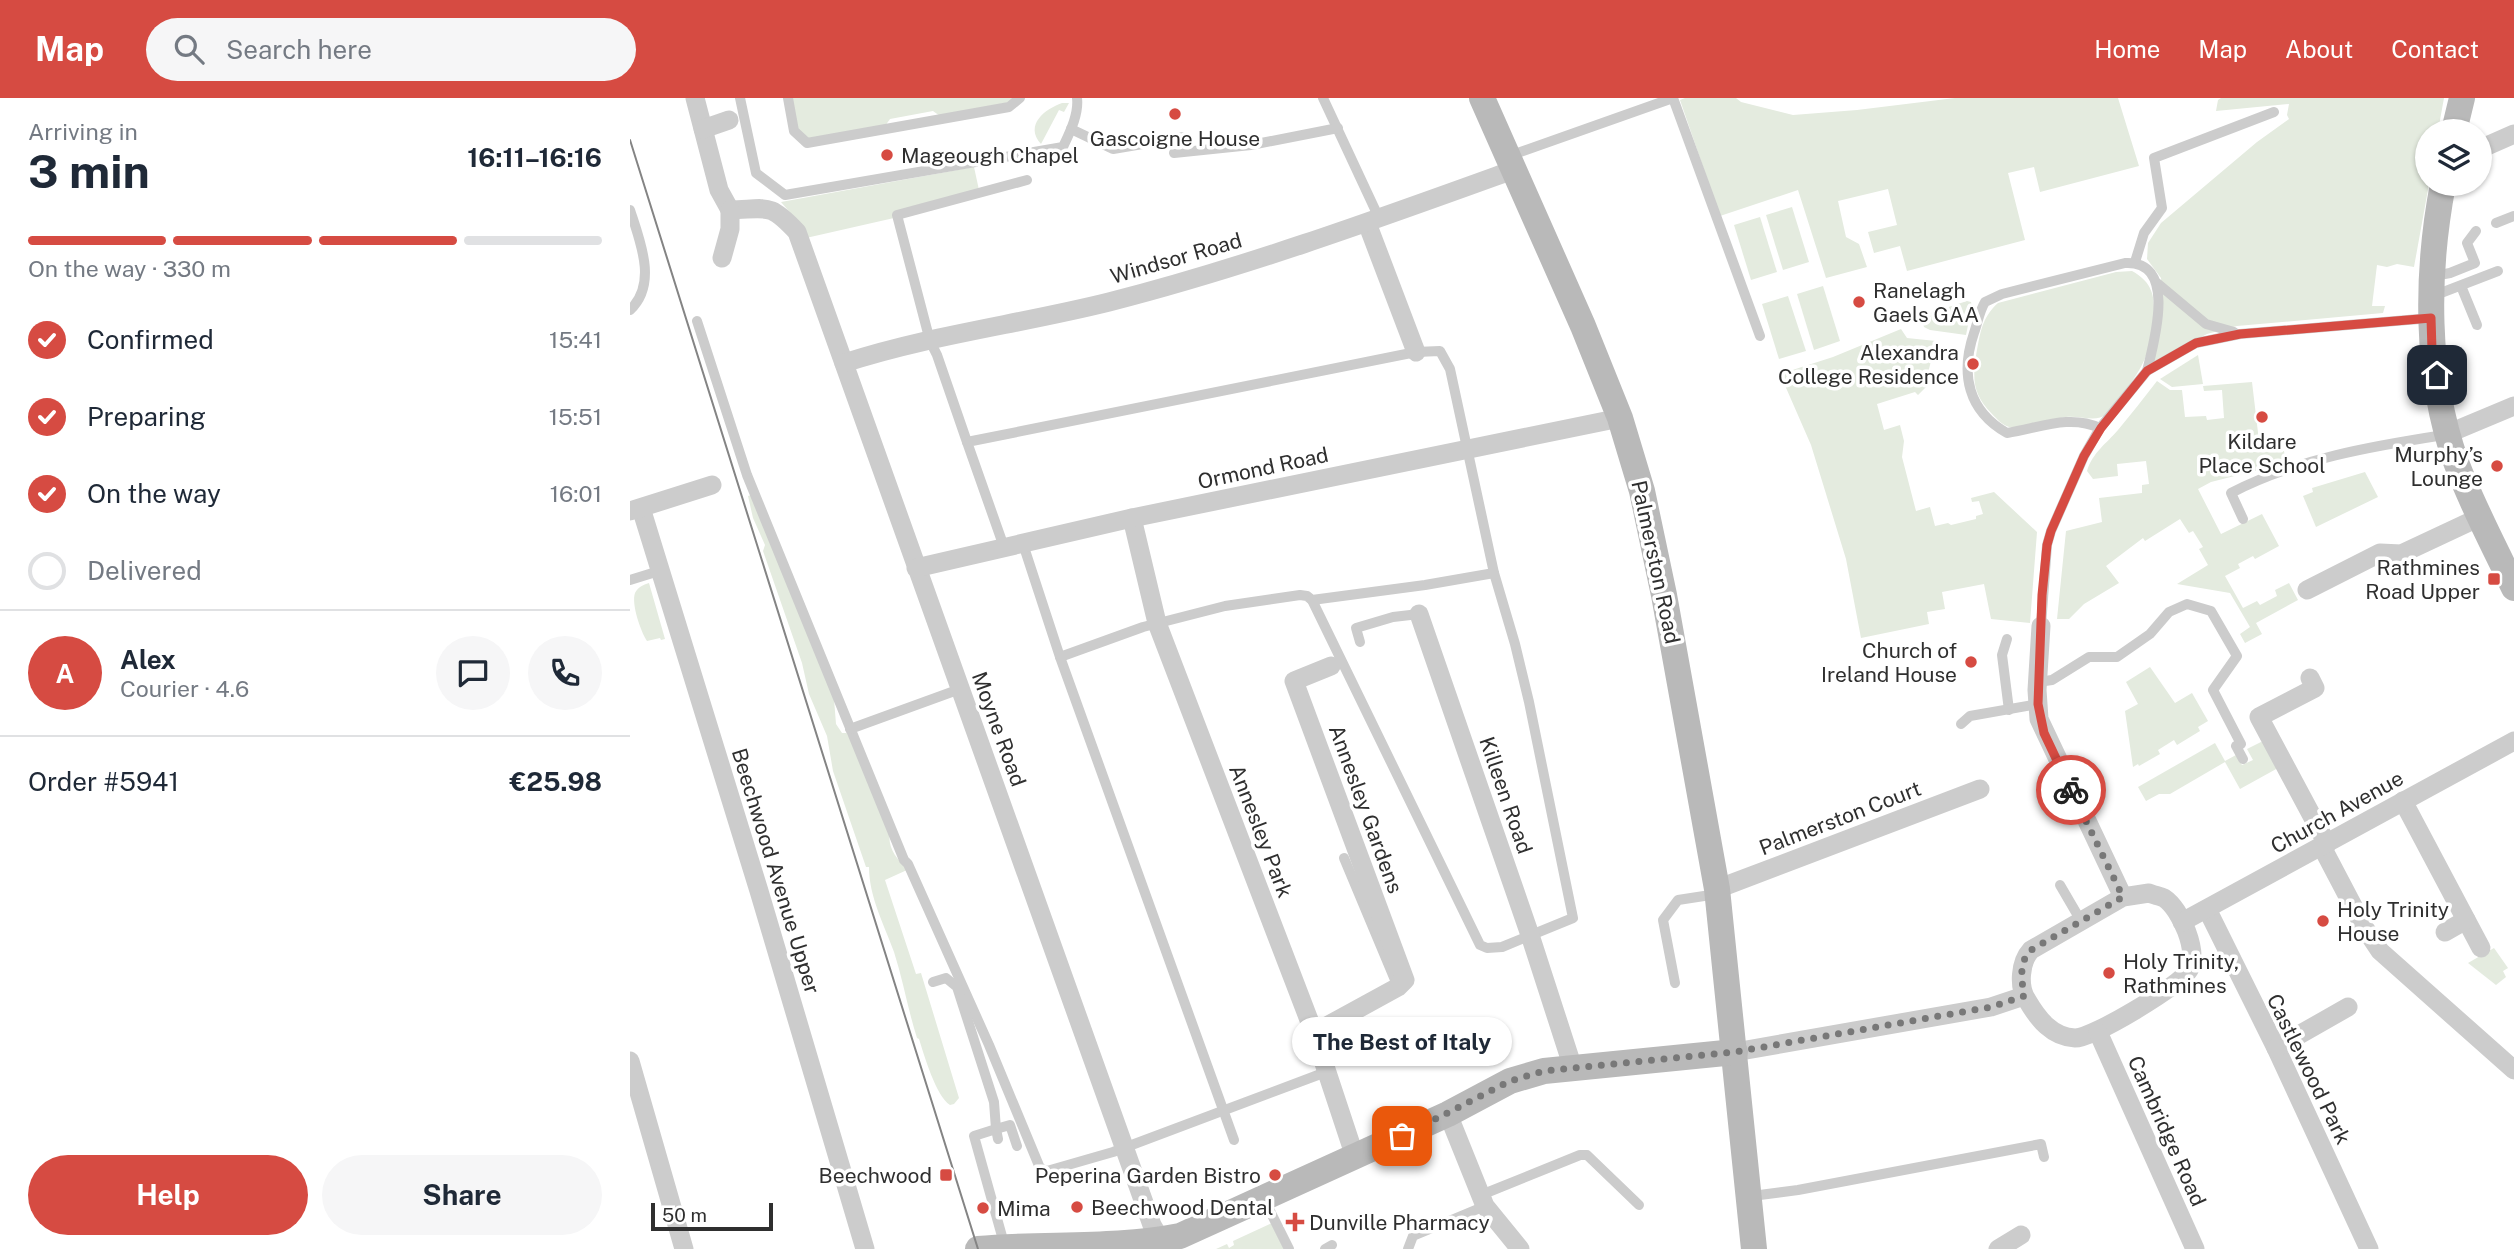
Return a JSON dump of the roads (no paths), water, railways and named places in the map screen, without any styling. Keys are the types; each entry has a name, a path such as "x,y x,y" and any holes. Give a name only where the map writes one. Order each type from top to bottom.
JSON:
{"street":[{"path":"695,98 719,190 730,210 730,229 722,258"},
{"name":"Palmerston Road","path":"1482,98 1583,326 1620,418 1642,491 1664,595 1717,891 1754,1249"},
{"path":"2457,119 2462,98"},
{"path":"703,129 729,120"},
{"path":"2492,144 2514,134"},
{"name":"Windsor Road","path":"844,363 930,341 1105,303 1202,277 1373,220 1510,164"},
{"path":"2441,196 2435,229 2432,350 2447,434 2480,517 2514,588"},
{"name":"Moyne Road","path":"730,210 771,208 781,214 797,232 1152,1225 1163,1245"},
{"path":"1373,220 1416,352"},
{"path":"2447,434 2514,406"},
{"name":"Ormond Road","path":"916,568 1132,518 1620,418"},
{"path":"635,510 712,485"},
{"name":"Beechwood Avenue Upper","path":"635,510 659,571 759,891 865,1249"},
{"path":"2307,590 2380,553 2401,554 2480,517"},
{"name":"Annesley Park","path":"1132,518 1157,624 1314,1033 1355,1157"},
{"name":"Killeen Road","path":"1419,614 1573,1068"},
{"path":"2041,626 2038,704 2044,733 2123,897"},
{"name":"Annesley Gardens","path":"1331,666 1294,681 1405,980 1398,987"},
{"path":"2310,678 2315,688 2259,717 2364,927 2380,951 2514,1070"},
{"name":"Church Avenue","path":"2182,922 2514,741"},
{"name":"Palmerston Court","path":"1717,891 1980,789"},
{"path":"2403,801 2481,948"},
{"path":"2149,893 2165,899 2182,922 2193,953 2189,970 2174,985 2098,1032 2077,1038 2055,1033 2038,1018 2024,996 2021,972 2031,950 2081,921 2123,897 2149,893"},
{"name":"Castlewood Park","path":"2207,909 2276,1048 2369,1249"},
{"path":"2445,932 2466,920"},
{"path":"1314,1033 1398,987"},
{"path":"978,1249 1163,1245 1448,1115 1510,1081 1544,1071 1735,1052 1991,1007 2024,996"},
{"path":"2276,1048 2348,1007"},
{"name":"Cambridge Road","path":"2098,1032 2195,1249"},
{"path":"630,1061 684,1249"},
{"path":"1448,1115 1483,1200 1520,1249"},
{"path":"1998,1249 2021,1235"}],"lane":[{"path":"740,98 756,173 785,195 1063,146 1071,129 1077,98"},
{"path":"788,98 794,131 807,143 1009,107 1020,98"},
{"path":"1323,98 1338,128 1373,220"},
{"path":"1510,164 1653,101 1673,98 1760,336"},
{"path":"2135,262 2144,233 2162,208 2154,158 2274,112"},
{"path":"1174,153 1251,145 1338,128"},
{"path":"1071,129 1114,149 1184,137"},
{"path":"1027,180 897,215 930,341 967,442 1060,657 1234,1140"},
{"path":"630,211 645,258 642,294 630,310"},
{"path":"2496,223 2514,216"},
{"path":"2432,297 2450,273 2475,263 2468,243 2476,231"},
{"path":"2101,428 2070,420 2007,433 1997,427 1971,394 1966,370 1970,342 1985,302 2002,294 2135,262 2143,265 2156,282 2206,324 2240,334"},
{"path":"2041,626 2047,545 2051,531 2084,456 2101,428 2147,371 2196,343 2432,297 2498,271"},
{"path":"2147,371 2156,332 2156,282"},
{"path":"2461,286 2477,325"},
{"path":"697,321 747,475 904,860 984,1033 1040,1168 1047,1171 1124,1147 1326,1072"},
{"path":"967,442 1416,352 1440,351 1450,369 1494,573 1515,644 1573,918 1493,949 1480,945 1312,600 1307,596 1225,606 1157,624 1060,657"},
{"path":"2243,519 2231,493 2248,484 2300,465 2376,446 2447,434"},
{"path":"630,580 659,571"},
{"path":"1312,600 1494,573"},
{"path":"2038,682 2052,680 2089,657 2117,657 2150,634 2169,612 2187,604 2211,611 2237,656 2213,690 2241,744 2236,746 2243,759"},
{"name":"Killeen Road","path":"1360,642 1356,628 1393,617 1419,614"},
{"path":"2007,639 2002,655 2009,710"},
{"path":"850,729 960,689"},
{"path":"1961,724 1970,716 2038,704"},
{"path":"1344,858 1398,987"},
{"path":"2060,885 2081,921"},
{"path":"1675,982 1663,920 1678,900 1717,891"},
{"path":"933,982 946,978 957,987 993,1102 997,1134"},
{"path":"1010,1248 974,1136 997,1134 1010,1125 1017,1146"},
{"path":"1749,1197 2041,1144 2043,1157"},
{"path":"1408,1249 1413,1236 1580,1155 1587,1155 1639,1205"},
{"path":"1264,1199 1289,1249"}],"tram line":[{"path":"630,140 978,1249"}],"place":[{"name":"Gascoigne House","path":"1175,114"},
{"name":"Mageough Chapel","path":"887,155"},
{"name":"Ranelagh Gaels GAA","path":"1859,302"},
{"name":"Alexandra College Residence","path":"1973,364"},
{"name":"Kildare Place School","path":"2262,417"},
{"name":"Murphy’s Lounge","path":"2497,466"},
{"name":"Rathmines Road Upper","path":"2494,579"},
{"name":"Church of Ireland House","path":"1971,662"},
{"name":"Holy Trinity House","path":"2323,921"},
{"name":"Holy Trinity, Rathmines","path":"2109,973"},
{"name":"The Best of Italy","path":"1402,1136"},
{"name":"Beechwood","path":"946,1175"},
{"name":"Peperina Garden Bistro","path":"1275,1175"},
{"name":"Beechwood Dental","path":"1077,1207"},
{"name":"Mima","path":"983,1208"},
{"name":"Dunville Pharmacy","path":"1295,1222"}]}
